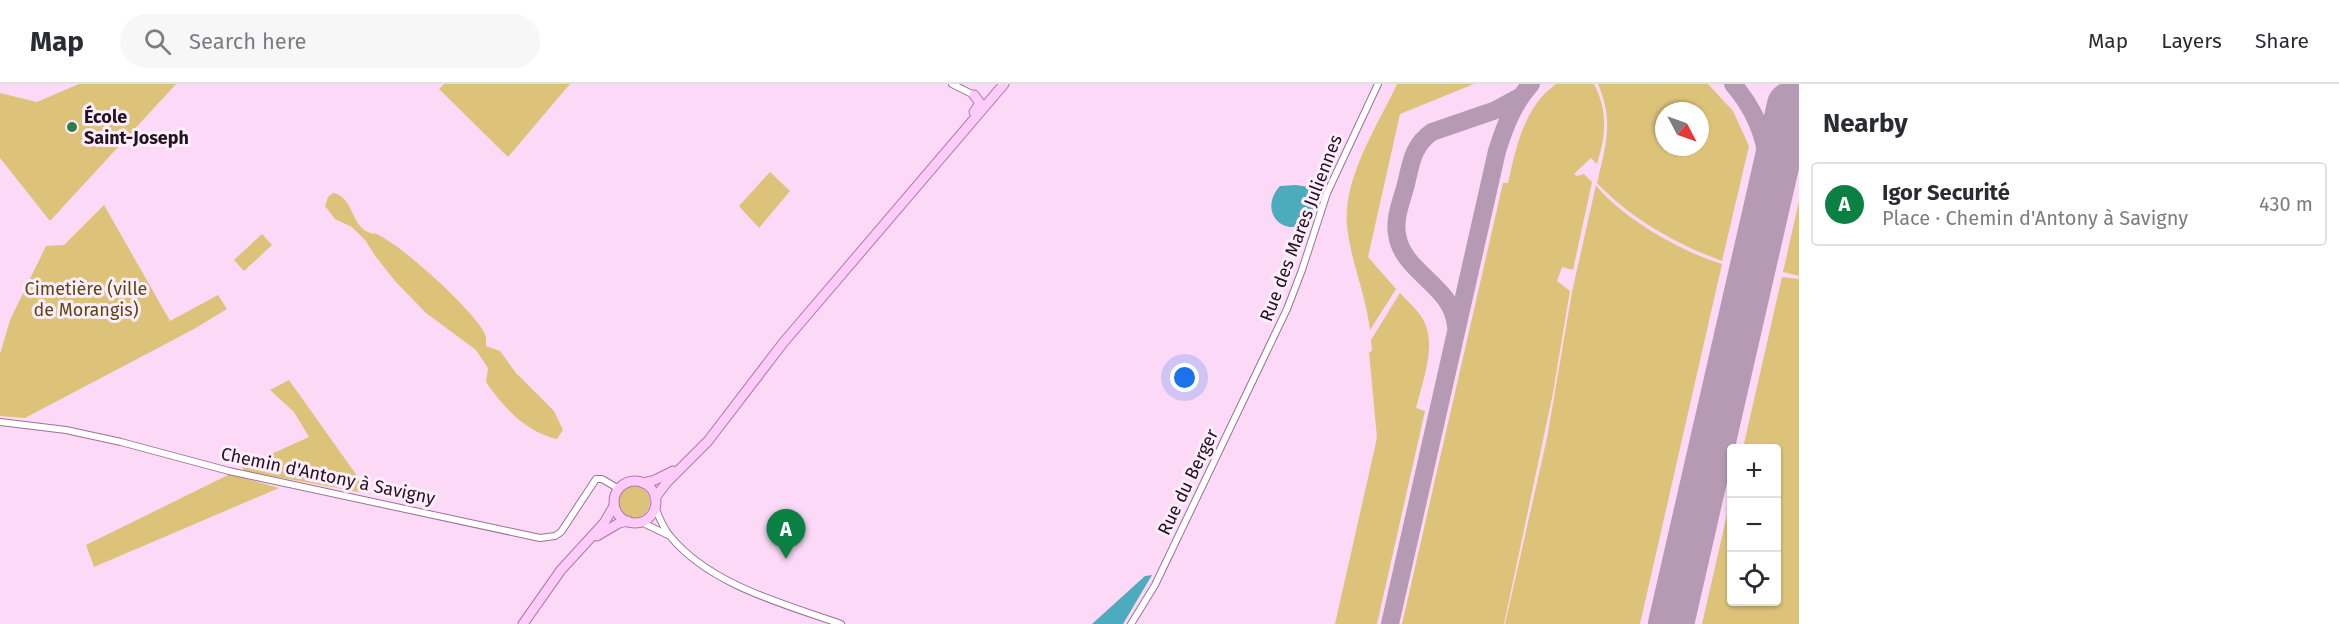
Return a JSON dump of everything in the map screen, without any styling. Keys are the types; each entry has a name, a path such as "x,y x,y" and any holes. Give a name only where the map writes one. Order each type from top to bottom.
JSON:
{"main road":[{"path":"974,95 988,94 998,84"},
{"path":"577,553 609,529 628,521 641,522 650,516 667,482 723,423 783,343 1004,84"},
{"path":"956,140 958,131 981,103 974,95"},
{"path":"523,624 561,570 604,523 614,506 615,494 619,489 629,482 644,483 665,476 692,458"},
{"path":"644,483 652,490 655,503"},
{"path":"614,506 619,515 628,521"}],"street":[{"path":"952,84 974,95"},
{"name":"Rue des Mares Juliennes","path":"1267,351 1302,270 1327,193 1378,84"},
{"name":"Rue du Berger","path":"1131,624 1155,585 1267,351"},
{"name":"Chemin d'Antony à Savigny","path":"0,422 77,432 229,471 540,538 555,536 561,532 596,479 602,479 619,489"},
{"path":"655,503 669,535 679,546 708,568 742,588 841,624"},
{"path":"641,522 669,535"}],"green space":[{"name":"École Saint-Joseph","path":"79,84 176,84 50,221 0,158 0,93 37,102"},
{"path":"444,84 570,84 508,157 439,89"},
{"path":"1397,84 1474,84 1400,114 1368,257 1396,289 1370,330 1349,239 1347,208 1350,189 1363,153"},
{"path":"1556,84 1594,84 1602,104 1604,133 1597,164 1591,158 1574,174 1577,176 1584,174 1592,182 1573,270 1562,267 1557,281 1570,291 1553,393 1504,624 1402,624 1503,183 1508,183 1518,142 1529,116 1545,93"},
{"path":"1598,84 1708,84 1733,111 1749,146 1722,261 1688,247 1655,229 1624,208 1597,183 1607,134 1606,110"},
{"path":"770,172 790,191 759,228 739,206"},
{"path":"1596,185 1636,221 1690,252 1722,264 1640,624 1505,624 1547,438 1572,292"},
{"path":"333,193 345,199 362,228 369,233 379,235 405,253 432,275 472,316 486,337 486,346 500,351 516,373 554,411 563,430 557,439 535,431 508,409 486,382 488,368 476,350 426,313 395,281 365,240 352,227 335,219 325,206 328,197"},
{"path":"1799,201 1799,276 1783,272"},
{"name":"Cimetière (ville de Morangis)","path":"104,205 170,321 218,295 227,309 194,329 25,418 0,416 0,354 10,320 46,246 64,245"},
{"path":"262,234 272,245 244,271 234,260"},
{"path":"1782,277 1799,279 1799,624 1702,624 1727,515 1727,606 1781,606 1781,444 1744,444"},
{"path":"1400,293 1422,317 1428,335 1427,367 1416,408 1425,411 1377,624 1335,624 1377,438 1369,352 1372,351 1371,340"},
{"path":"289,380 370,494 244,471 242,467 309,437 294,412 270,390"},
{"path":"230,474 279,488 94,567 86,545"},
{"path":"634,486 646,490 650,502 646,514 634,518 622,514 618,502 622,490"}],"water":[{"path":"1296,185 1315,188 1320,194 1306,220 1289,227 1276,220 1271,205 1280,186"},
{"path":"1152,575 1123,624 1092,624 1145,576"}],"taxiway":[{"path":"1390,624 1497,151 1510,116 1519,99 1531,84"},
{"path":"1733,84 1753,113 1764,143 1768,175 1766,209"},
{"path":"1456,326 1453,312 1446,300 1408,259 1397,234 1397,215 1411,162 1421,143 1432,132 1496,110 1518,98"}],"runway":[{"path":"1671,624 1790,105"}],"place":[{"name":"École Saint-Joseph","path":"72,127"},
{"name":"Igor Securité","path":"786,559"}]}
